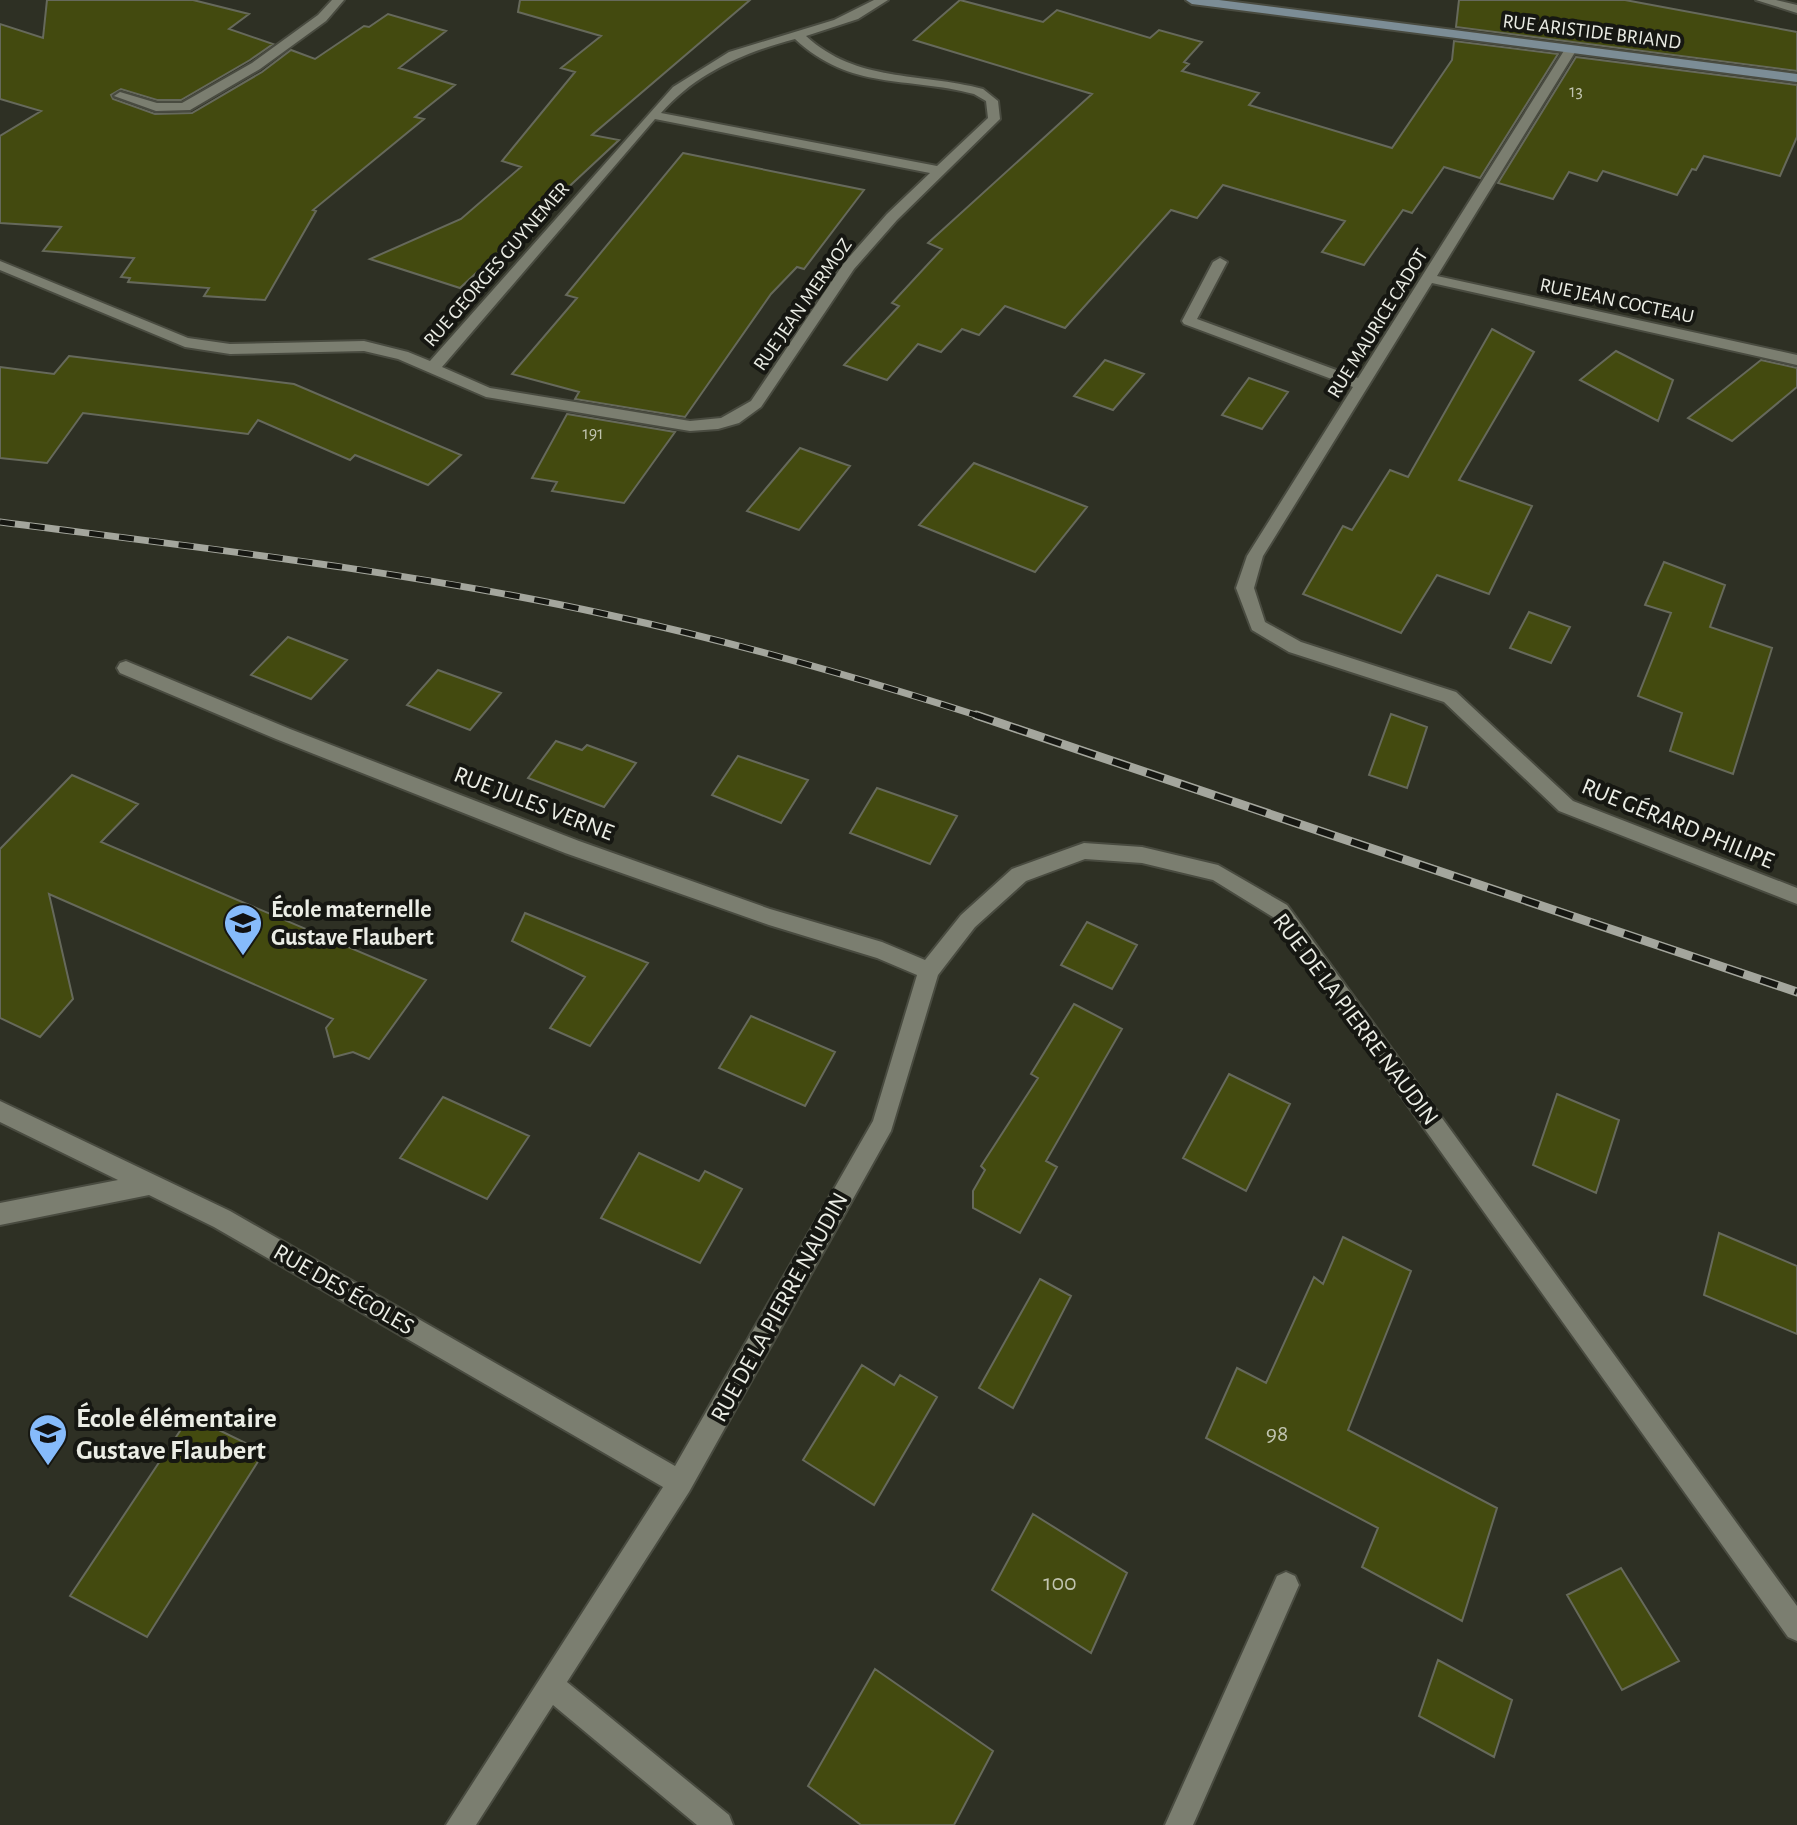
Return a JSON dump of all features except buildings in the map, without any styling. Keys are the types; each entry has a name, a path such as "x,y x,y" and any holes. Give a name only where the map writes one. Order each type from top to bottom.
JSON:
{"main road":[{"name":"RUE ARISTIDE BRIAND","path":"1192,0 1797,78"}],"street":[{"path":"120,96 156,107 185,107 256,66 322,18 338,0"},
{"name":"RUE GEORGES GUYNEMER","path":"0,265 185,342 230,349 364,346 403,355 432,368 652,115 694,74 724,58 868,10 882,0"},
{"path":"1762,0 1797,9"},
{"name":"RUE JEAN MERMOZ","path":"432,368 486,392 690,426 718,426 738,420 756,404 849,266 892,217 994,119 995,106 988,96 965,88 871,75 844,68 826,59 797,34"},
{"name":"RUE MAURICE CADOT","path":"1258,626 1245,588 1255,556 1571,49"},
{"path":"652,115 940,171"},
{"path":"1220,262 1189,321 1362,385"},
{"name":"RUE JEAN COCTEAU","path":"1428,278 1797,360"},
{"name":"RUE GÉRARD PHILIPE","path":"1258,626 1295,647 1450,697 1566,806 1797,896"},
{"name":"RUE JULES VERNE","path":"126,668 572,847 769,917 882,951 929,971"},
{"name":"RUE DE LA PIERRE NAUDIN","path":"460,1825 680,1483 883,1124 929,971 968,921 1019,875 1084,851 1142,855 1218,873 1280,911 1797,1628"},
{"name":"RUE DES ÉCOLES","path":"0,1111 222,1219 680,1483"},
{"path":"0,1214 150,1184"},
{"path":"1179,1825 1286,1585"},
{"path":"551,1686 719,1825"}],"railway":[{"path":"0,522 305,562 533,599 750,649 981,717"},
{"path":"976,715 981,717"},
{"path":"981,717 1797,992"}],"place":[{"name":"École maternelle Gustave Flaubert","path":"243,957"},
{"name":"École élémentaire Gustave Flaubert","path":"48,1467"}]}
